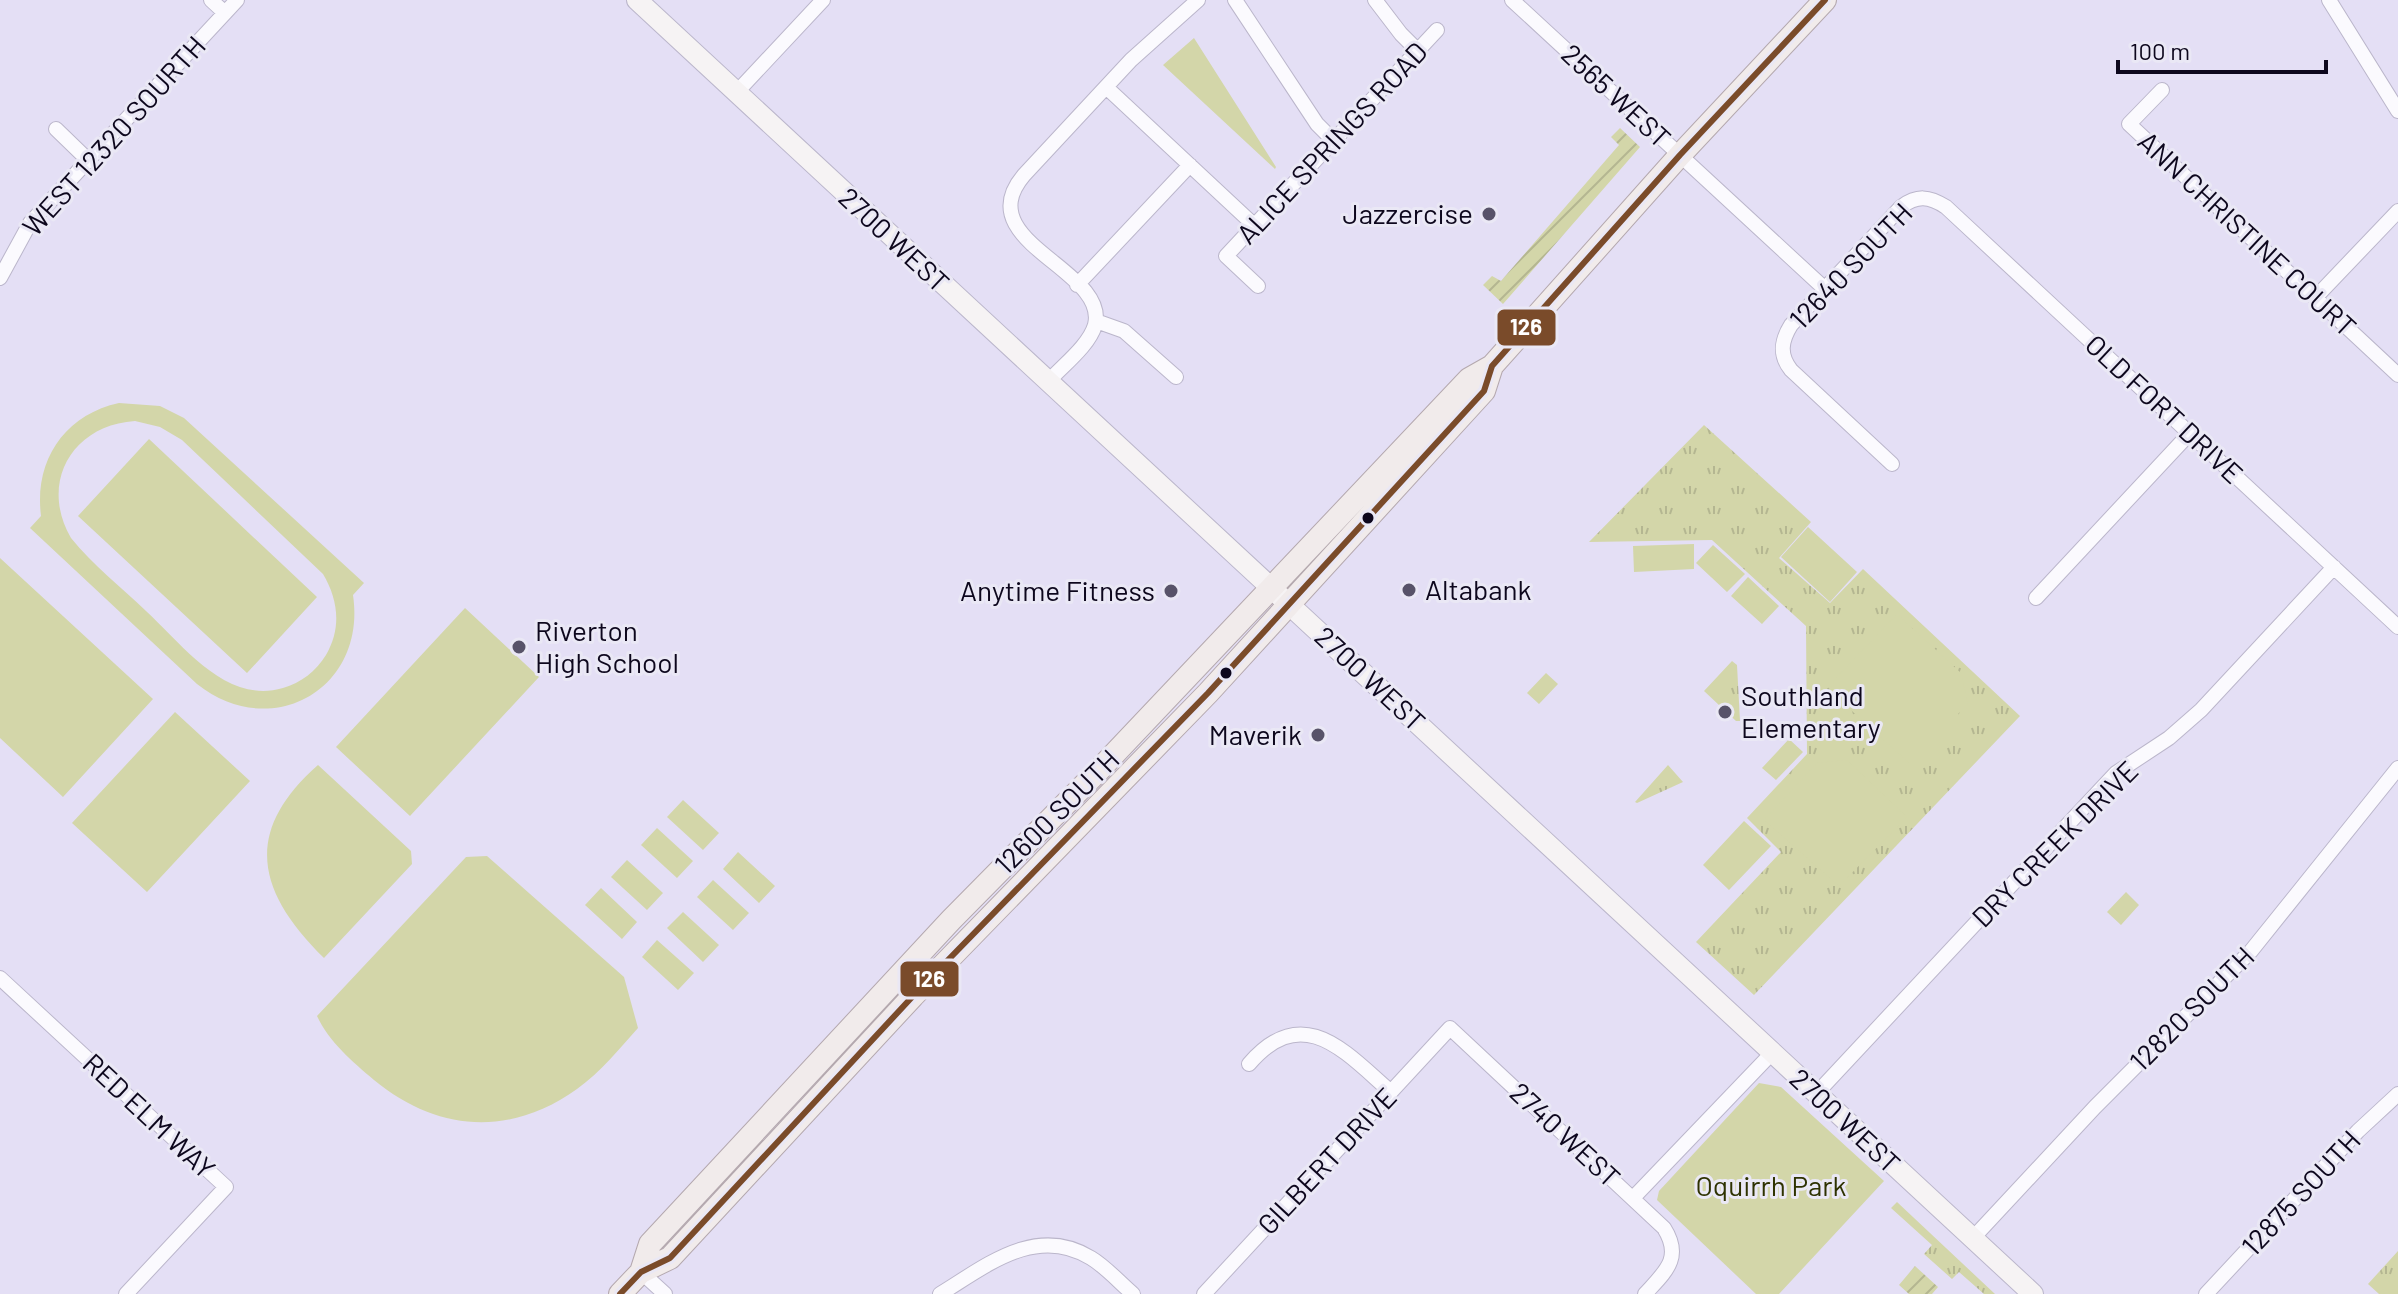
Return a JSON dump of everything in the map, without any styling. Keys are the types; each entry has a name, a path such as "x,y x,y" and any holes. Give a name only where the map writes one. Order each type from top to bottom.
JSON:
{"main road":[{"name":"2700 WEST","path":"637,0 2033,1294"},
{"name":"12600 SOUTH","path":"641,1272 650,1244 887,987 1100,769 1469,379 1492,366 1680,155 1825,0"},
{"name":"12600 SOUTH","path":"620,1294 641,1272 670,1258 913,996 1208,693 1484,391 1492,366"},
{"path":"913,996 914,978 995,893 995,875"}],"street":[{"path":"211,0 225,13"},
{"name":"WEST 12320 SOURTH","path":"0,278 30,223 237,0"},
{"path":"735,94 823,0"},
{"path":"1048,382 1087,340 1096,321 1093,303 1013,220 1011,201 1017,183 1152,39 1198,0"},
{"path":"1235,0 1317,124 1334,141"},
{"path":"1375,0 1418,51"},
{"name":"2565 WEST","path":"1512,0 1825,289"},
{"path":"2329,0 2398,111"},
{"name":"ALICE SPRINGS ROAD","path":"1258,286 1226,256 1437,30"},
{"path":"1106,87 1255,226"},
{"name":"ANN CHRISTINE COURT","path":"2162,90 2129,124 2398,375"},
{"path":"56,129 88,160"},
{"path":"1077,285 1190,165"},
{"name":"12640 SOUTH","path":"1892,464 1791,370 1783,358 1782,344 1791,325 1901,207 1927,197"},
{"name":"OLD FORT DRIVE","path":"1927,197 1946,207 2398,627"},
{"path":"2315,298 2398,211"},
{"path":"1096,321 1124,331 1176,377"},
{"path":"2036,598 2190,433"},
{"name":"DRY CREEK DRIVE","path":"1816,1094 2116,773 2169,738 2201,710 2334,567"},
{"name":"12820 SOUTH","path":"1973,1238 2095,1107 2251,951 2398,768"},
{"name":"RED ELM WAY","path":"0,978 226,1187 126,1294"},
{"name":"GILBERT DRIVE","path":"1204,1294 1450,1028"},
{"name":"2740 WEST","path":"1450,1028 1664,1228 1673,1247 1667,1268 1645,1294"},
{"path":"1249,1064 1274,1040 1292,1034 1310,1034 1327,1039 1343,1049 1391,1092"},
{"path":"1633,1198 1772,1053"},
{"name":"12875 SOUTH","path":"2206,1294 2365,1123 2398,1094"},
{"path":"940,1294 1007,1253 1024,1246 1044,1244 1060,1245 1090,1257 1133,1294"},
{"path":"641,1272 665,1294"}],"green space":[{"path":"1194,38 1276,167 1275,169 1163,65"},
{"path":"1620,128 1640,147 1503,304 1483,285 1492,276 1501,281 1619,145 1611,137"},
{"path":"119,403 160,406 184,418 364,583 353,595 353,628 345,657 329,680 308,697 283,707 255,708 226,701 197,684 30,528 41,516 42,477 57,443 83,418","holes":["135,421 160,427 182,440 323,574 335,603 334,634 318,666 296,683 262,691 243,688 224,680 191,655 71,538 62,517 59,497 67,460 79,445 94,433 113,425"]},
{"path":"1704,425 1811,522 1779,558 1830,603 1863,569 2020,716 1754,995 1696,942 1781,852 1747,818 1807,754 1806,626 1712,540 1589,542"},
{"path":"149,439 317,597 247,673 78,516"},
{"path":"1808,527 1857,572 1830,602 1781,557"},
{"path":"1694,544 1694,569 1634,572 1633,546"},
{"path":"1713,545 1745,574 1727,592 1696,563"},
{"path":"0,558 153,699 63,797 0,738"},
{"path":"1748,577 1779,606 1762,624 1731,596"},
{"path":"465,608 539,677 410,816 336,747"},
{"path":"1897,614 1961,673 1968,704 1909,763 1830,691 1835,679"},
{"path":"1732,661 1737,665 1740,721 1736,721 1704,691"},
{"path":"1546,673 1558,684 1539,704 1527,693"},
{"path":"175,712 250,781 147,892 72,823"},
{"path":"1789,739 1803,752 1776,780 1762,768"},
{"path":"1847,760 1907,817 1839,886 1764,820 1817,763"},
{"path":"318,765 411,851 412,864 324,958 301,934 284,909 273,886 267,862 269,838 277,814"},
{"path":"1668,765 1683,782 1635,802"},
{"path":"683,800 719,833 703,850 667,817"},
{"path":"1744,821 1771,846 1729,890 1703,865"},
{"path":"657,828 693,861 677,878 641,845"},
{"path":"738,852 775,886 759,903 723,869"},
{"path":"487,856 624,977 638,1028 594,1075 552,1105 500,1121 474,1122 423,1110 398,1097 342,1051 317,1016 466,857"},
{"path":"627,860 663,893 647,910 611,877"},
{"path":"713,880 749,913 733,930 697,897"},
{"path":"601,888 637,922 622,939 585,905"},
{"path":"2126,892 2139,905 2121,925 2107,912"},
{"path":"683,912 719,945 703,962 667,928"},
{"path":"657,940 694,973 678,990 642,957"},
{"name":"Oquirrh Park","path":"1759,1083 1781,1087 1884,1181 1779,1294 1756,1294 1657,1200 1659,1191"},
{"path":"1897,1202 1995,1294 1984,1294 1959,1272 1952,1279 1924,1254 1932,1245 1891,1208"},
{"path":"2398,1251 2398,1294 2379,1294 2368,1284"},
{"path":"1915,1266 1938,1287 1932,1294 1909,1294 1899,1285"}],"transit line":[{"name":"126","path":"620,1294 641,1272 670,1258 913,996 1208,693 1484,391 1492,366 1680,155 1825,0"}],"place":[{"name":"Jazzercise","path":"1489,214"},
{"name":"Altabank","path":"1409,590"},
{"name":"Anytime Fitness","path":"1171,591"},
{"name":"Riverton High School","path":"519,647"},
{"name":"Southland Elementary","path":"1725,712"},
{"name":"Maverik","path":"1318,735"}]}
